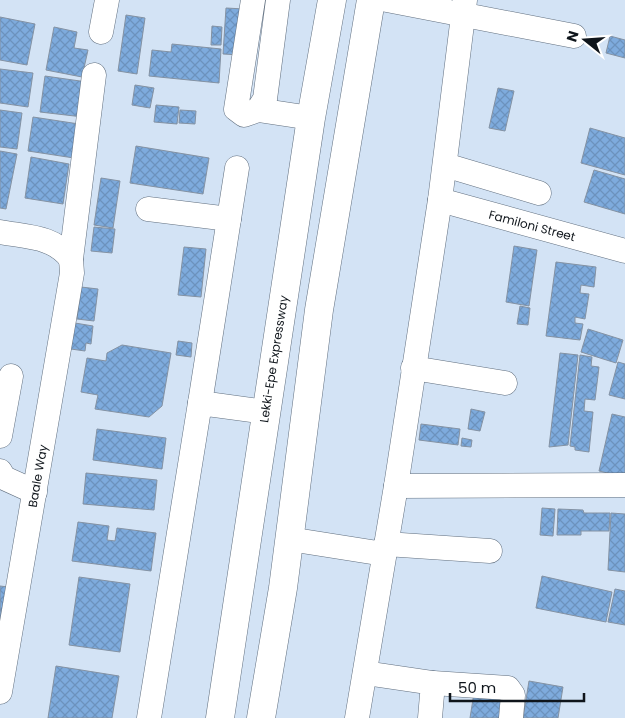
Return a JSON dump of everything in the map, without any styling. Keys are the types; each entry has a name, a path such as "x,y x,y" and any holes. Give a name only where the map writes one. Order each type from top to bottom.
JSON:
{"highway":[{"name":"Lekki-Epe Expressway","path":"220,718 266,412 332,0"},
{"path":"261,718 289,539 319,310 371,0"},
{"path":"235,718 255,568 251,513"}],"street":[{"path":"101,32 107,0"},
{"path":"253,0 236,109 244,114 258,110 312,118"},
{"path":"258,110 265,99 278,0"},
{"path":"387,0 464,7 574,36"},
{"path":"357,718 396,486 440,200 464,7"},
{"name":"Baale Way","path":"0,692 72,273 71,260 94,75"},
{"path":"445,165 540,193"},
{"path":"149,718 237,168"},
{"name":"Familoni Street","path":"440,200 625,251"},
{"path":"148,209 229,219"},
{"path":"0,232 49,240 63,248 71,260"},
{"path":"413,368 505,383"},
{"path":"0,436 11,376"},
{"path":"200,403 266,412"},
{"path":"0,471 4,478 35,492"},
{"path":"396,486 625,485"},
{"path":"289,539 385,549 490,551"},
{"path":"365,672 433,683 508,688 513,695 511,718"},
{"path":"430,718 433,683"}],"building":[{"path":"226,8 244,9 241,55 223,54"},
{"path":"126,15 145,18 137,74 118,71"},
{"path":"0,17 35,24 27,65 0,60"},
{"path":"212,26 222,27 221,45 211,45"},
{"path":"54,27 77,32 74,48 88,50 82,77 46,70"},
{"path":"610,36 625,40 625,58 606,53"},
{"path":"172,44 221,49 219,83 149,76 152,50 171,52"},
{"path":"0,69 33,73 28,107 0,103"},
{"path":"45,76 87,82 83,117 40,112"},
{"path":"135,85 154,88 150,108 132,105"},
{"path":"498,88 514,91 505,131 489,128"},
{"path":"156,105 179,107 177,124 154,122"},
{"path":"0,110 22,113 17,149 0,147"},
{"path":"180,110 196,111 195,124 179,123"},
{"path":"33,117 79,124 74,158 28,151"},
{"path":"590,128 625,138 625,175 581,163"},
{"path":"136,146 209,158 203,194 130,183"},
{"path":"0,151 17,154 6,209 0,208"},
{"path":"31,157 69,164 63,204 25,198"},
{"path":"594,170 625,179 625,214 584,202"},
{"path":"101,178 120,181 113,228 94,225"},
{"path":"94,227 115,229 112,253 91,251"},
{"path":"514,246 537,250 529,306 506,302"},
{"path":"184,247 206,249 201,297 178,295"},
{"path":"556,262 596,267 594,287 581,285 580,293 589,294 585,319 575,317 575,323 583,324 580,340 546,336"},
{"path":"81,287 98,289 94,321 77,319"},
{"path":"520,306 530,308 528,325 517,324"},
{"path":"75,323 93,326 91,344 86,343 85,351 71,349"},
{"path":"588,329 623,340 616,363 581,352"},
{"path":"178,341 192,343 191,357 176,355"},
{"path":"122,345 171,353 162,406 149,417 95,409 98,395 81,392 87,358 106,361 107,353"},
{"path":"560,353 578,355 568,445 549,447"},
{"path":"580,355 592,357 591,366 599,367 595,400 585,399 584,411 593,412 589,452 575,450 575,447 570,446"},
{"path":"618,362 625,364 625,399 609,395"},
{"path":"471,409 485,412 480,431 468,429"},
{"path":"612,414 625,417 625,477 599,471"},
{"path":"421,424 460,429 458,445 419,440"},
{"path":"97,429 166,438 162,469 93,460"},
{"path":"462,438 472,440 471,447 461,446"},
{"path":"86,473 157,480 154,510 83,504"},
{"path":"542,508 555,509 553,536 540,535"},
{"path":"558,509 583,510 584,513 610,513 609,531 581,531 581,535 557,535"},
{"path":"611,513 625,514 625,572 608,570"},
{"path":"78,522 109,526 107,540 115,541 117,528 156,533 151,571 72,561"},
{"path":"542,576 612,592 606,622 536,608"},
{"path":"79,577 130,584 120,652 69,645"},
{"path":"0,586 8,587 0,637"},
{"path":"615,589 625,591 625,625 608,622"},
{"path":"56,666 119,676 112,718 48,718"},
{"path":"529,681 563,687 558,718 523,718"},
{"path":"474,693 502,697 499,718 470,718"}]}
